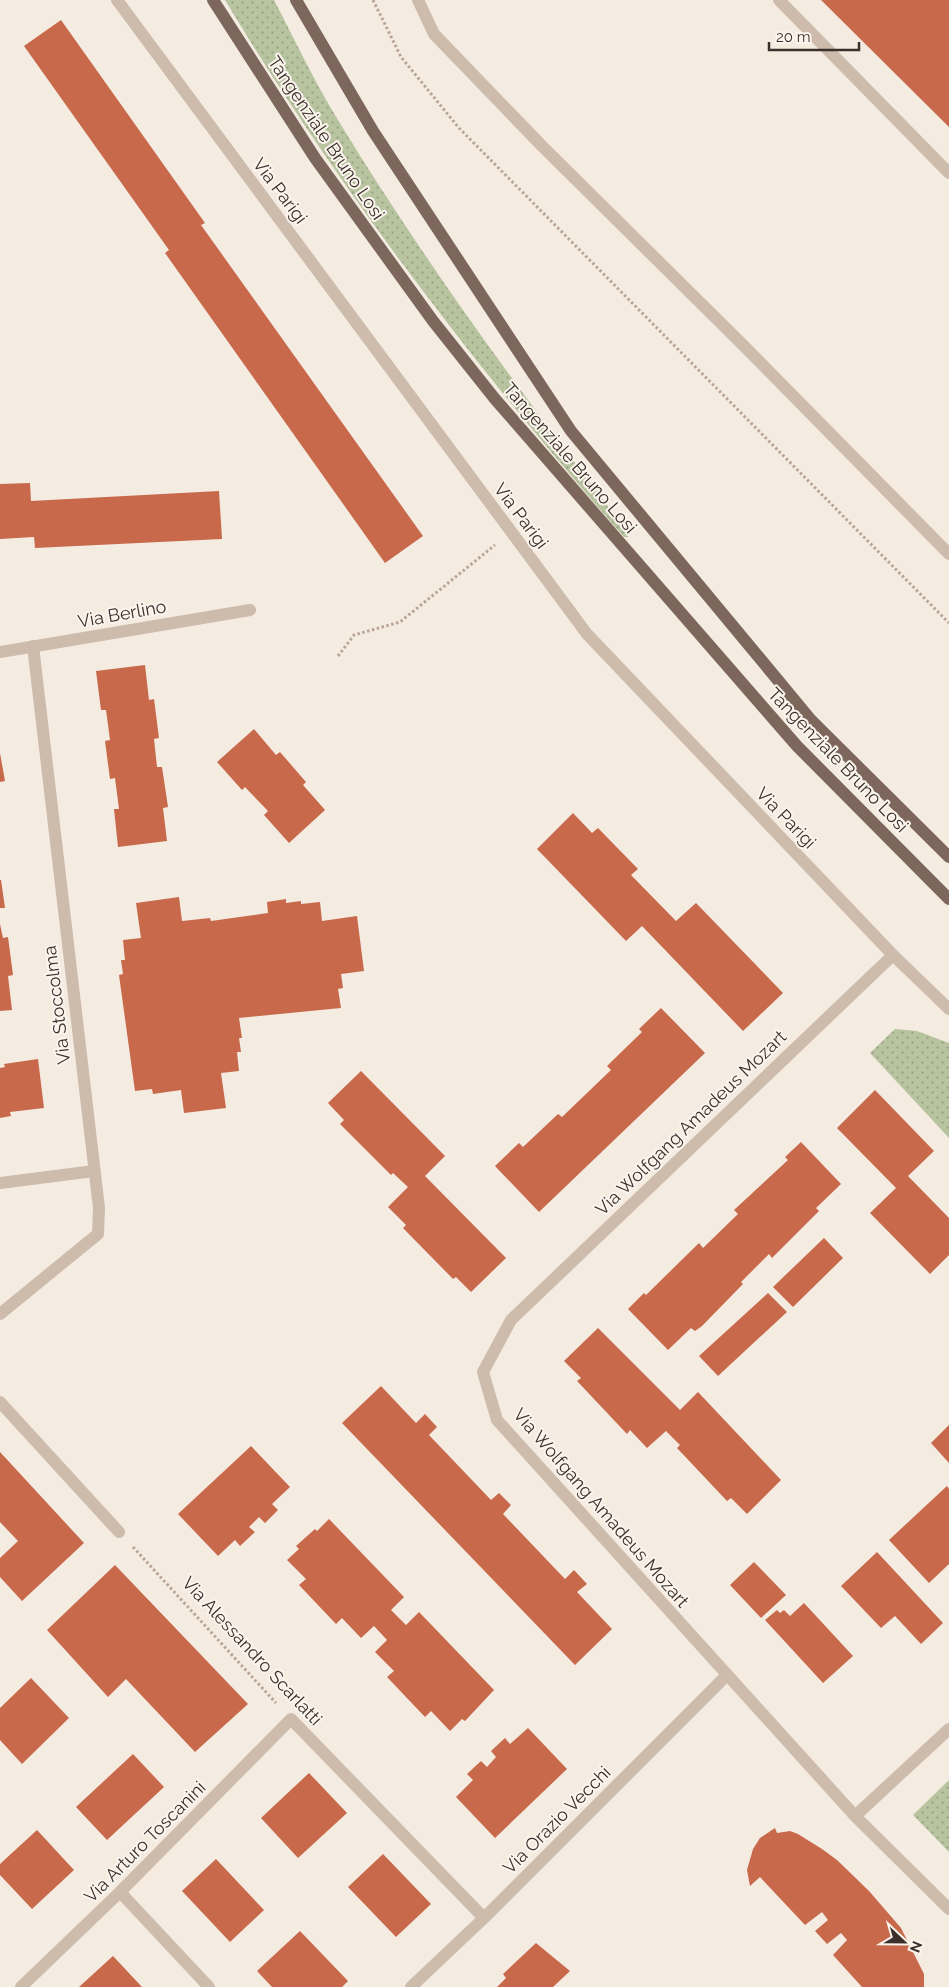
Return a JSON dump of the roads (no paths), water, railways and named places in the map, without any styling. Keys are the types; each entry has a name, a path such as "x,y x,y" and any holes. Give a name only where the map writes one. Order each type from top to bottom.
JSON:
{"main road":[{"name":"Tangenziale Bruno Losi","path":"213,0 315,158 433,321 495,399 797,746 949,899"},
{"name":"Tangenziale Bruno Losi","path":"296,0 372,131 571,431 811,720 949,857"}],"street":[{"name":"Via Parigi","path":"117,0 586,634 893,955 949,1008"},
{"path":"779,0 949,173"},
{"path":"421,3 434,34 542,146 744,346 949,554"},
{"name":"Via Berlino","path":"0,652 250,610"},
{"name":"Via Stoccolma","path":"0,1314 98,1234 99,1208 34,646"},
{"name":"Via Wolfgang Amadeus Mozart","path":"893,955 511,1320 483,1372 498,1420 726,1676 855,1816 949,1909"},
{"path":"0,1183 94,1171"},
{"path":"0,1402 119,1532"},
{"name":"Via Orazio Vecchi","path":"412,1987 484,1918 726,1676"},
{"name":"Via Alessandro Scarlatti","path":"290,1719 484,1918"},
{"name":"Via Arturo Toscanini","path":"22,1987 120,1892 290,1719"},
{"path":"855,1816 949,1729"},
{"path":"120,1892 209,1987"}]}
